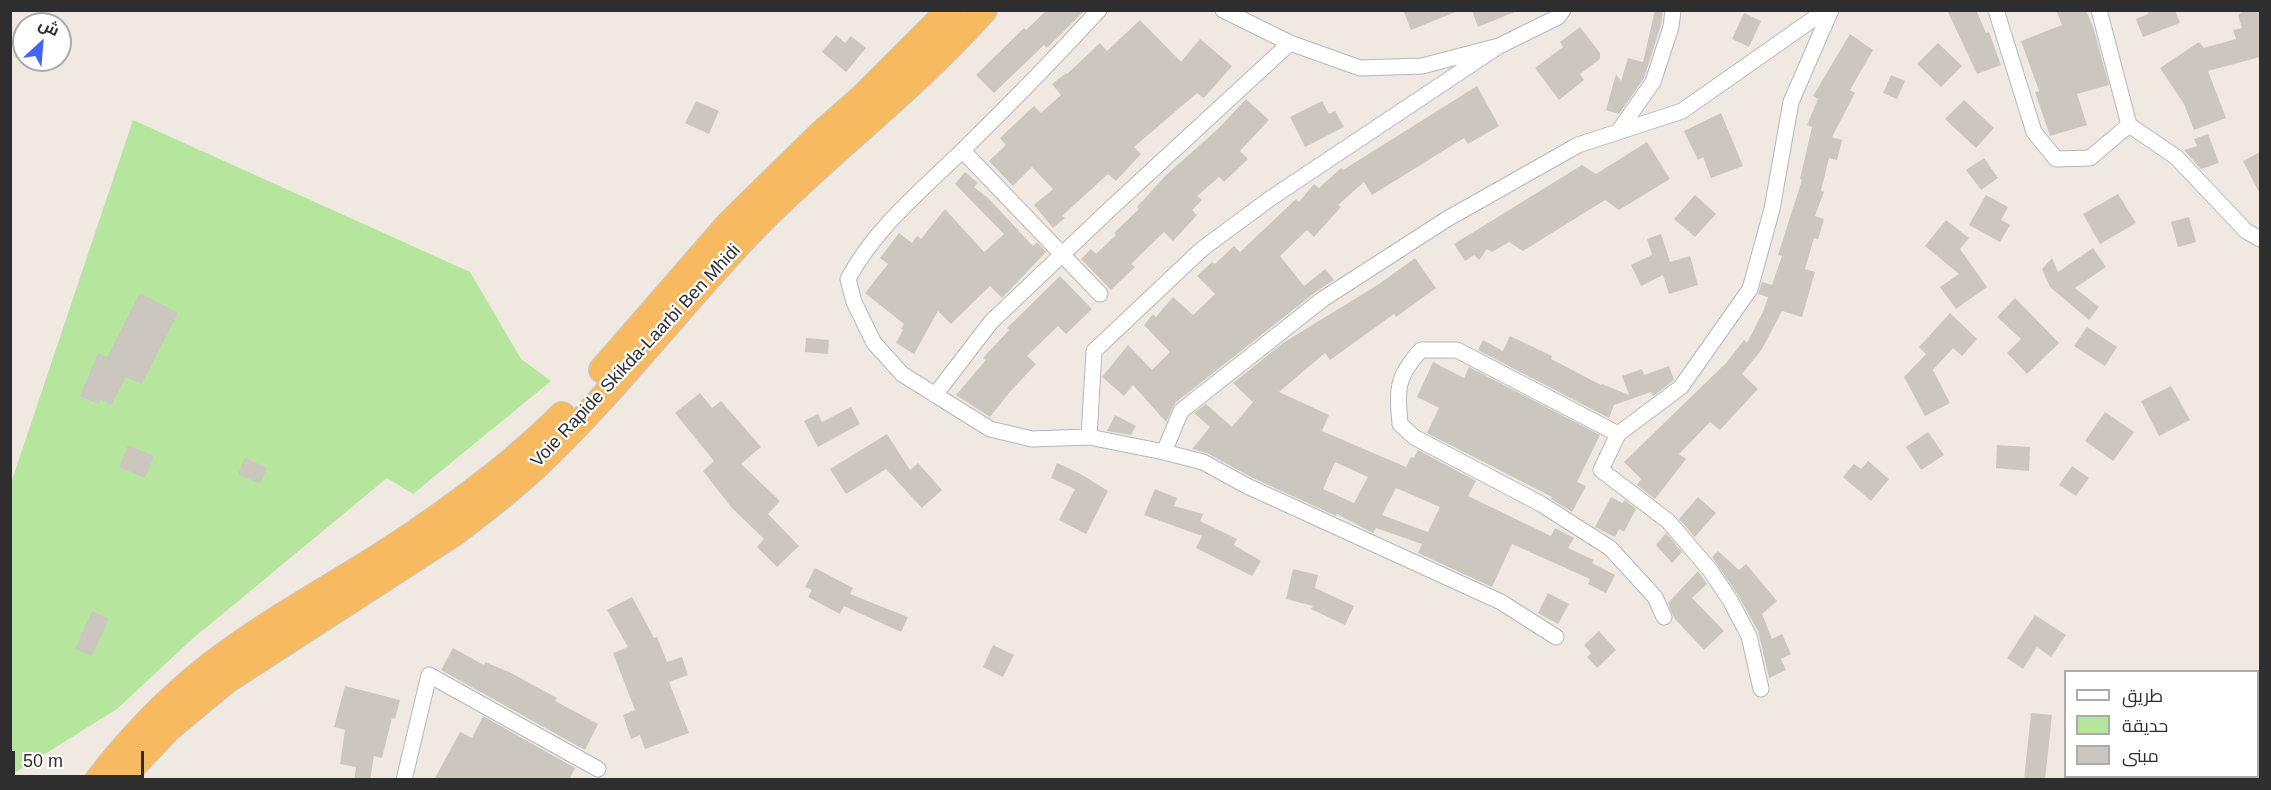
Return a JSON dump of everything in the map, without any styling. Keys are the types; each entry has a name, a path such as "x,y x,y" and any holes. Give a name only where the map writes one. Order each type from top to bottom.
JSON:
{"highway":[{"name":"Voie Rapide Skikda-Laarbi Ben Mhidi","path":"98,780 139,731 170,700 212,665 443,514 549,428 730,223 822,133 870,90 950,10"},
{"name":"Voie Rapide Skikda-Laarbi Ben Mhidi","path":"120,780 169,728 227,680 454,533 488,508 536,466 755,227 808,175 930,67 960,38 984,10"}],"street":[{"path":"1099,10 1028,87 912,200 861,255 848,279 854,302 874,343 902,374 990,429 1032,439 1089,438 1203,462 1246,486 1501,602 1556,637"},
{"path":"1223,10 1290,43 1360,68 1422,66 1499,46"},
{"path":"1089,438 1094,351 1202,249 1271,198 1499,46 1558,17 1563,10"},
{"path":"1618,132 1653,82 1671,27 1673,10"},
{"path":"1164,452 1181,411 1323,299 1447,219 1578,145 1682,111 1826,10"},
{"path":"1761,689 1749,636 1730,600 1710,570 1668,521 1601,470 1618,434 1681,387 1750,289 1772,209 1791,102 1831,10"},
{"path":"1996,10 2034,132 2056,159 2090,158 2129,125"},
{"path":"2099,10 2129,125 2176,157 2246,231 2260,239"},
{"path":"936,395 991,322 1290,43"},
{"path":"963,151 1100,294"},
{"path":"1618,434 1457,350 1421,350 1406,367 1397,391 1400,424 1414,437 1540,504 1610,548 1655,597 1664,616"},
{"path":"405,780 429,675 598,769"}],"green space":[{"path":"133,120 470,272 521,359 551,381 413,494 387,478 191,640 117,709 11,775 12,480"}],"building":[{"path":"1047,10 1085,10 1047,48 1044,45 994,93 976,75 1024,28 1026,30"},
{"path":"1403,10 1458,10 1458,11 1411,30"},
{"path":"1472,10 1517,10 1517,11 1478,27"},
{"path":"1655,10 1663,10 1661,25 1644,78 1619,114 1606,110 1616,74 1621,81 1628,58 1643,62"},
{"path":"1947,10 1976,10 1986,33 1989,32 2001,65 1977,74"},
{"path":"2056,10 2086,10 2109,85 2077,94 2087,125 2050,136 2035,92 2039,91 2021,41 2062,25"},
{"path":"2147,10 2175,10 2180,23 2143,37 2136,19 2148,14"},
{"path":"2244,10 2260,10 2260,57 2208,71 2226,118 2194,130 2184,104 2160,68 2199,42 2204,48 2236,39 2233,30 2242,28 2238,15"},
{"path":"1744,13 1761,21 1749,47 1732,39"},
{"path":"1140,20 1181,62 1200,39 1232,66 1204,98 1197,93 1134,147 1141,154 1116,181 1108,174 1062,216 1065,218 1053,228 1034,205 1053,189 1032,167 1013,186 989,161 1006,145 1000,138 1034,106 1041,113 1061,95 1052,84 1067,74 1100,43 1107,51"},
{"path":"1580,27 1600,53 1600,59 1580,74 1584,80 1559,100 1535,68 1563,47 1560,42"},
{"path":"1850,34 1873,50 1850,90 1855,93 1832,137 1842,140 1837,160 1829,158 1821,191 1824,192 1815,216 1824,219 1818,239 1814,238 1805,269 1815,272 1802,317 1782,311 1762,349 1742,374 1758,389 1720,430 1710,422 1679,454 1686,459 1655,499 1637,485 1641,479 1624,462 1727,362 1744,340 1747,343 1768,297 1758,294 1762,282 1772,285 1782,256 1778,255 1802,180 1800,179 1812,127 1807,125 1818,99 1813,96"},
{"path":"836,35 845,43 851,36 866,48 846,72 822,52"},
{"path":"1938,43 1962,66 1941,87 1917,64"},
{"path":"1891,75 1905,81 1897,99 1883,93"},
{"path":"1477,86 1499,126 1468,144 1464,138 1372,195 1364,182 1338,205 1341,207 1314,237 1307,230 1280,256 1304,286 1325,269 1334,280 1175,403 1166,422 1133,385 1124,396 1102,377 1128,345 1152,370 1170,352 1144,325 1153,314 1156,317 1173,297 1193,315 1215,294 1197,276 1212,262 1215,264 1234,246 1240,252 1296,199 1299,202 1314,184 1319,188 1341,168 1343,170"},
{"path":"1246,99 1269,120 1240,151 1248,159 1224,182 1219,177 1197,196 1202,200 1192,210 1197,215 1173,241 1164,232 1131,264 1135,267 1111,290 1081,259 1091,249 1096,254 1116,235 1114,233 1139,209 1137,207 1166,175 1218,129"},
{"path":"1964,100 1994,128 1976,148 1945,119"},
{"path":"696,101 719,111 709,134 685,123"},
{"path":"1322,101 1329,114 1335,111 1344,127 1305,147 1290,117"},
{"path":"1721,113 1743,166 1711,178 1703,157 1698,160 1684,131"},
{"path":"2208,134 2219,163 2201,169 2184,150 2197,146 2194,139"},
{"path":"1647,142 1670,179 1619,210 1605,200 1523,251 1509,242 1492,252 1487,249 1479,260 1474,255 1465,261 1454,244 1582,165 1596,174"},
{"path":"2260,152 2260,194 2243,161"},
{"path":"1984,158 1998,178 1981,190 1966,170"},
{"path":"965,172 978,183 974,187 988,198 1033,246 1037,242 1046,252 1002,298 990,286 951,324 938,311 914,354 896,343 904,324 865,293 888,264 880,258 899,233 912,243 917,236 921,239 945,209 984,252 1004,234 955,184"},
{"path":"2118,194 2136,223 2100,244 2083,214"},
{"path":"1695,195 1716,214 1695,237 1674,219"},
{"path":"1986,195 2008,207 2001,220 2010,225 2000,242 1969,225"},
{"path":"2189,217 2196,242 2178,247 2171,222"},
{"path":"1946,220 1969,238 1960,249 1987,287 1956,309 1940,287 1959,274 1925,246"},
{"path":"1661,234 1670,262 1690,256 1698,285 1669,294 1663,275 1641,286 1631,265 1652,255 1647,239"},
{"path":"2093,248 2106,267 2075,288 2099,307 2089,320 2050,287 2042,269 2052,258 2058,272"},
{"path":"1415,258 1436,288 1396,317 1394,314 1330,360 1325,353 1279,392 1329,415 1322,431 1406,467 1418,450 1476,481 1468,496 1551,536 1555,528 1574,538 1568,548 1594,560 1592,563 1615,575 1606,593 1588,584 1590,579 1512,544 1492,587 1418,553 1422,544 1376,528 1373,533 1337,514 1336,516 1251,477 1207,453 1192,449 1210,427 1194,413 1206,404 1232,427 1253,402 1233,383 1283,343 1379,284","holes":["1335,462 1368,477 1354,503 1323,489","1396,488 1440,507 1428,532 1382,515"]},
{"path":"1060,276 1092,309 1066,334 1058,326 1027,356 1036,364 990,417 956,395 986,360 983,358 1009,330 1007,328"},
{"path":"140,293 178,313 142,384 126,377 111,405 100,399 98,404 80,396 98,353 107,357"},
{"path":"2015,298 2059,343 2027,374 2007,353 2021,339 1997,317"},
{"path":"1950,313 1977,339 1962,356 1953,348 1933,370 1950,403 1925,416 1904,377 1926,354 1919,347"},
{"path":"2087,327 2117,347 2105,366 2074,346"},
{"path":"1510,336 1552,356 1551,359 1601,385 1629,395 1622,376 1642,369 1644,375 1669,366 1674,380 1653,396 1651,392 1614,405 1609,418 1478,350 1483,340 1503,351"},
{"path":"806,338 829,340 828,354 805,352"},
{"path":"1433,362 1464,378 1469,367 1600,435 1577,482 1586,486 1572,512 1551,499 1552,497 1427,433 1439,408 1417,397"},
{"path":"2171,386 2190,420 2159,436 2141,401"},
{"path":"700,393 712,408 721,401 761,447 741,464 780,501 768,514 799,546 777,567 757,547 764,539 732,508 703,471 714,461 675,413"},
{"path":"851,407 860,424 818,447 804,421 818,414 822,422"},
{"path":"2105,412 2134,432 2113,461 2085,441"},
{"path":"1115,415 1136,426 1131,435 1107,431"},
{"path":"1928,432 1944,455 1921,470 1906,447"},
{"path":"887,434 910,470 918,463 942,490 922,508 886,469 846,494 830,469"},
{"path":"128,445 154,456 145,478 119,467"},
{"path":"1997,445 2030,447 2029,471 1996,468"},
{"path":"245,458 267,468 260,484 238,474"},
{"path":"1868,461 1889,479 1871,501 1843,477 1854,464 1861,469"},
{"path":"1057,463 1079,473 1108,491 1086,534 1059,520 1075,489 1051,478"},
{"path":"2072,466 2089,478 2076,496 2059,485"},
{"path":"1155,489 1177,498 1174,506 1203,514 1200,521 1237,539 1234,545 1261,561 1252,576 1196,548 1202,536 1144,515"},
{"path":"1611,497 1622,503 1625,500 1636,509 1624,532 1619,529 1615,537 1595,527"},
{"path":"1698,497 1716,513 1695,537 1679,519"},
{"path":"1666,533 1682,552 1672,563 1656,545"},
{"path":"1718,551 1739,570 1746,564 1777,601 1762,614 1772,639 1782,634 1791,654 1781,659 1786,670 1769,678 1758,631 1738,595 1712,557"},
{"path":"815,568 853,588 850,594 908,617 901,632 844,606 840,614 808,597 812,590 805,587"},
{"path":"1293,569 1318,575 1315,588 1354,606 1345,625 1311,609 1313,606 1286,599"},
{"path":"1698,571 1707,584 1692,598 1724,631 1704,650 1674,618 1668,603"},
{"path":"1548,593 1569,604 1558,624 1538,613"},
{"path":"632,597 654,638 657,637 667,662 682,657 688,675 669,682 689,733 645,749 640,735 631,739 623,715 635,710 613,653 628,647 607,610"},
{"path":"92,611 109,619 92,656 75,649"},
{"path":"2035,615 2066,635 2051,657 2037,647 2023,669 2007,658"},
{"path":"1599,631 1616,650 1597,668 1587,657 1591,653 1584,645"},
{"path":"993,645 1014,655 1003,677 983,667"},
{"path":"453,648 484,665 485,662 509,672 557,698 555,701 598,724 585,750 441,670"},
{"path":"345,686 400,700 395,719 392,718 382,758 374,756 370,780 354,780 356,767 340,764 345,730 334,727"},
{"path":"2031,713 2052,715 2045,780 2024,780"},
{"path":"483,716 575,768 569,780 434,780 460,732 472,738"}]}
